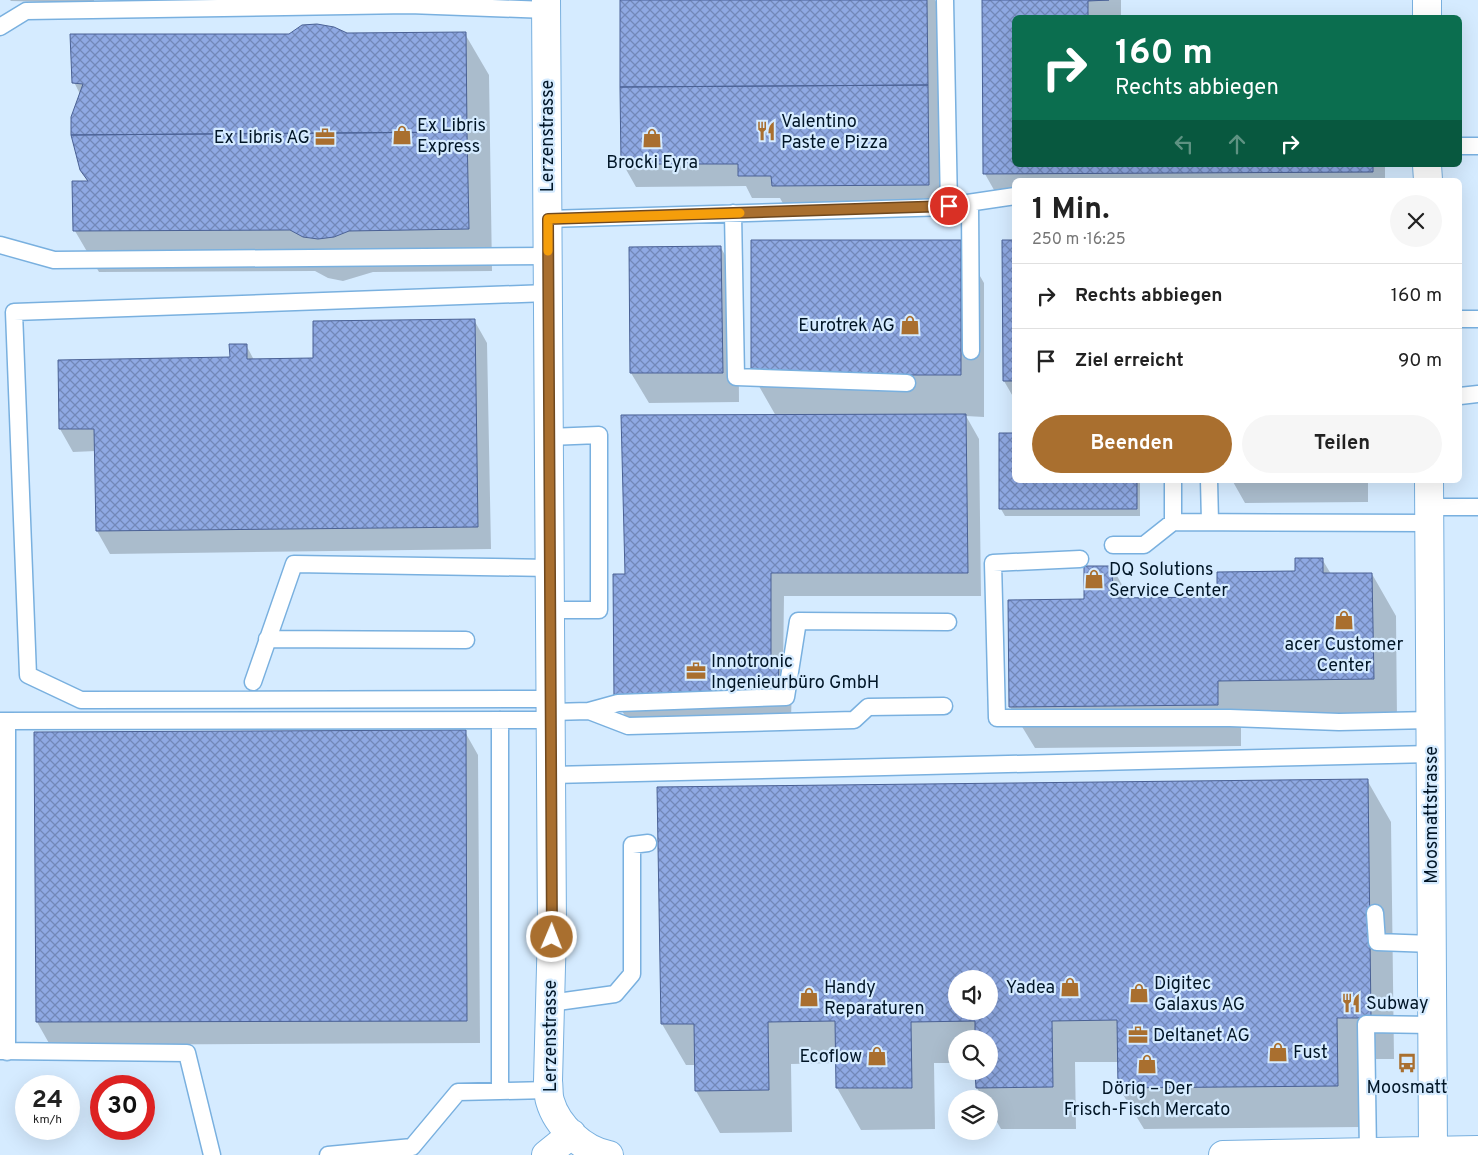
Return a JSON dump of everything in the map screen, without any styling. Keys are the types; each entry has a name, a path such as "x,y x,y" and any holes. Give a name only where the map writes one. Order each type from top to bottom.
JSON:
{"street":[{"path":"1427,0 1427,15"},
{"name":"Lerzenstrasse","path":"546,5 552,775 549,1090 550,1102 559,1118 572,1134 584,1146 598,1153 610,1155"},
{"name":"Moosmattstrasse","path":"1429,483 1433,1150"},
{"path":"546,1155 572,1134"},
{"path":"1223,1155 1478,1150"}],"lane":[{"path":"945,0 949,206"},
{"path":"0,26 26,11 410,4 546,5"},
{"path":"1462,146 1478,146"},
{"path":"548,219 949,206 1012,196"},
{"path":"970,203 971,351"},
{"path":"733,213 736,377 907,383"},
{"path":"0,245 54,260 548,256"},
{"path":"548,293 14,312 28,675 81,700 589,711 618,703 786,697 798,621 948,622"},
{"path":"1462,319 1478,319"},
{"path":"1462,396 1478,394"},
{"path":"549,437 599,435 599,610 550,610"},
{"path":"1173,483 1173,522"},
{"path":"1209,483 1210,522"},
{"path":"1112,545 1144,545 1173,522 1430,515 1478,507"},
{"path":"1080,559 993,563 997,718 1230,718 1338,722 1430,720"},
{"path":"253,682 294,564 550,568"},
{"path":"267,639 466,640"},
{"path":"589,711 628,726 854,720 868,707 944,706"},
{"path":"212,1155 187,1053 4,1052 3,721 500,720 551,710"},
{"path":"500,720 500,1091"},
{"path":"552,775 1431,754"},
{"path":"550,1003 615,994 632,974 632,845 648,843"},
{"path":"1375,913 1377,942 1432,944"},
{"path":"1368,1152 1366,1024 1432,1025"},
{"path":"328,1155 412,1148 458,1092 549,1090"}],"building":[{"path":"620,0 927,0 928,85 620,87"},
{"path":"982,0 1109,0 1088,1 1088,15 1012,15 1012,167 1373,167 1373,172 983,174"},
{"path":"317,24 334,27 347,33 466,32 467,132 71,135 71,117 83,84 72,83 70,34 289,34 302,25"},
{"path":"928,85 929,185 772,186 771,176 738,176 738,164 621,164 620,87"},
{"path":"467,132 469,229 349,231 334,237 318,239 303,237 290,230 73,231 72,181 88,181 80,170 71,135"},
{"path":"751,240 961,240 961,375 751,375"},
{"path":"1002,240 1012,240 1012,381 1003,381"},
{"path":"721,246 723,373 630,373 629,247"},
{"path":"475,319 478,527 96,531 94,429 59,429 58,360 230,357 229,344 247,344 247,359 313,358 313,321"},
{"path":"966,414 968,573 771,573 771,658 779,659 778,697 614,700 613,574 625,574 621,415"},
{"path":"999,433 1012,433 1012,483 1137,483 1137,509 999,509"},
{"path":"1295,558 1323,558 1323,573 1372,573 1374,679 1218,681 1218,705 1009,707 1008,600 1084,599 1084,566 1112,566 1113,598 1217,597 1217,572 1295,571"},
{"path":"466,730 467,1021 36,1022 34,732"},
{"path":"1368,779 1371,1018 1337,1018 1338,1086 1118,1088 1117,1020 1052,1021 1053,1087 976,1088 976,1080 998,1080 998,1030 975,1030 975,1021 911,1022 912,1088 836,1088 835,1021 768,1022 769,1090 695,1091 694,1024 661,1024 657,787"}],"slow traffic":[{"path":"548,251 548,219 740,213"}],"place":[{"name":"Valentino Paste e Pizza","path":"766,131"},
{"name":"Ex Libris Express","path":"402,135"},
{"name":"Ex Libris AG","path":"325,137"},
{"name":"Brocki Eyra","path":"652,138"},
{"name":"Eurotrek AG","path":"910,325"},
{"name":"DQ Solutions Service Center","path":"1094,579"},
{"name":"acer Customer Center","path":"1344,620"},
{"name":"Innotronic Ingenieurbüro GmbH","path":"696,671"},
{"name":"Yadea","path":"1070,987"},
{"name":"Digitec Galaxus AG","path":"1139,993"},
{"name":"Handy Reparaturen","path":"809,997"},
{"name":"Subway","path":"1351,1003"},
{"name":"Deltanet AG","path":"1138,1035"},
{"name":"Fust","path":"1278,1052"},
{"name":"Ecoflow","path":"877,1056"},
{"name":"Moosmatt","path":"1407,1063"},
{"name":"Dörig – Der Frisch-Fisch Mercato","path":"1147,1064"}],"route":[{"path":"552,937 548,219 949,206"}]}
